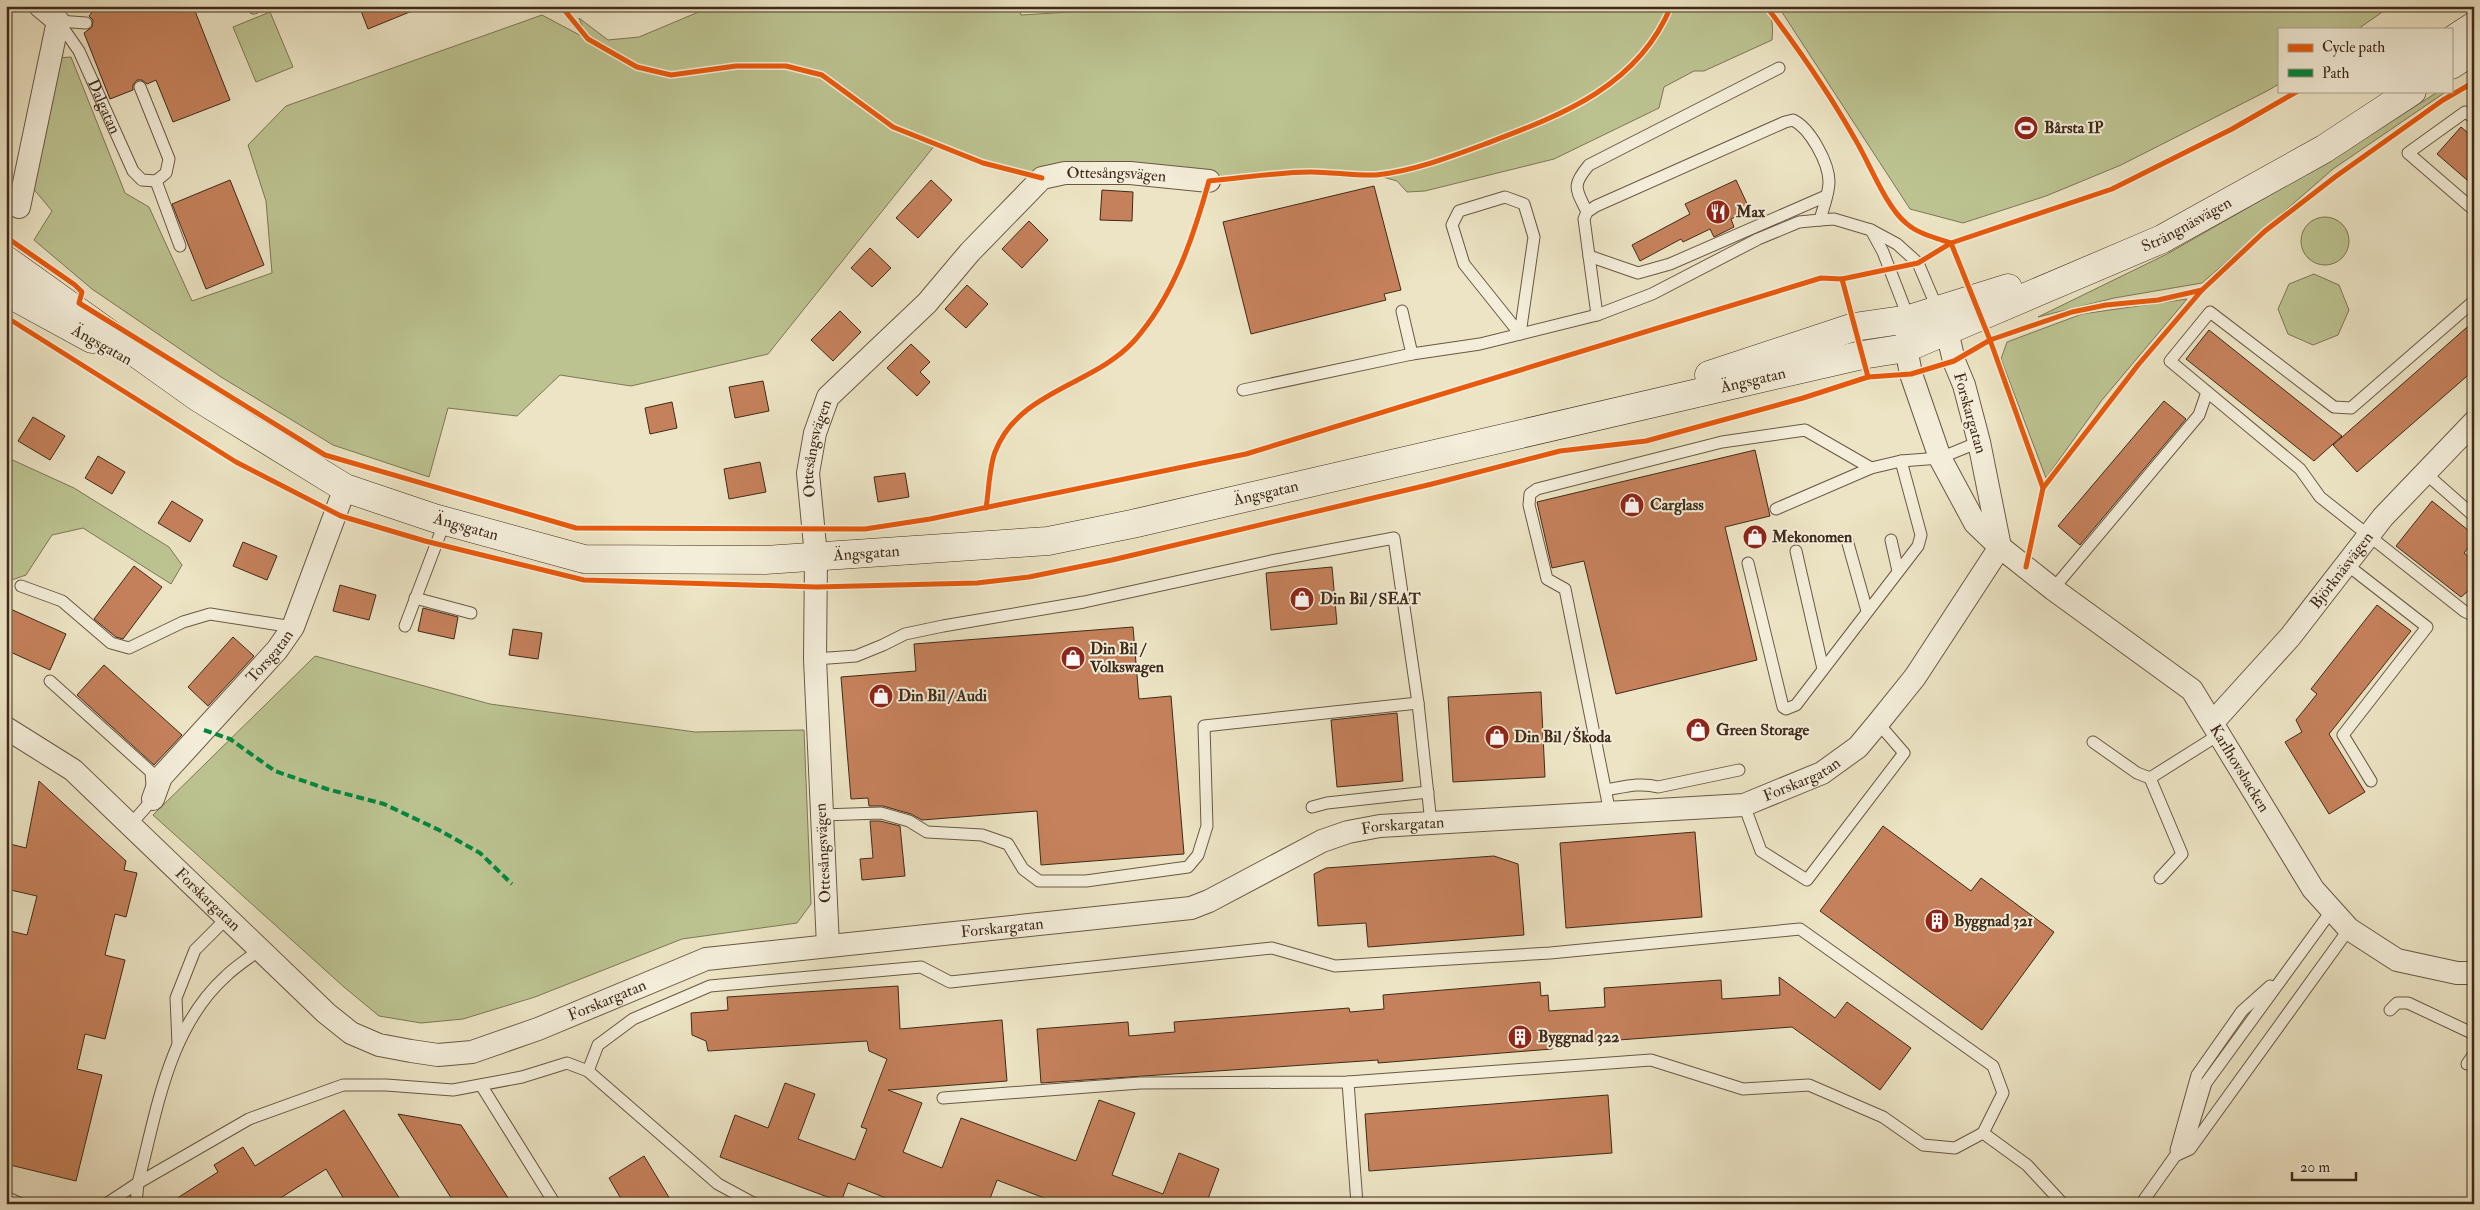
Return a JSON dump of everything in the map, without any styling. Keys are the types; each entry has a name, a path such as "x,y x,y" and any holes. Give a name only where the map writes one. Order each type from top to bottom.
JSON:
{"main road":[{"path":"2452,40 2474,26"},
{"path":"2452,64 2474,50"},
{"name":"Strängnäsvägen","path":"1943,320 2008,288 2146,229 2316,132 2376,92"},
{"name":"Strängnäsvägen","path":"1909,318 1943,320 2162,239 2324,149 2410,92"},
{"name":"Ängsgatan","path":"6,260 198,398"},
{"name":"Ängsgatan","path":"6,292 198,398 345,488 445,521 584,559 766,560 1048,541 1132,524 1862,355 1906,348 1943,320"},
{"name":"Ängsgatan","path":"1558,424 1854,327 1909,318"}],"street":[{"name":"Dalgatan","path":"40,6 58,21"},
{"path":"19,207 58,21"},
{"name":"Ottesångsvägen","path":"828,946 815,659 816,556 808,473 815,432 828,397 927,303 970,252 1042,178 1066,173 1130,173 1209,181"},
{"path":"1909,318 1906,348 1911,374 1940,458 1975,523 2000,547"},
{"name":"Forskargatan","path":"6,728 73,770 131,824 259,950 326,1013 351,1033 379,1045 438,1056 472,1052 538,1030 706,959 1191,908 1209,901 1330,838 1348,832 1380,826 1744,805 1822,772 1858,747 1914,677 2000,547 1980,442 1943,320"},
{"name":"Björknäsvägen","path":"2217,728 2368,535 2424,472 2474,422"},
{"name":"Torsgatan","path":"153,799 161,777 277,650 293,627 345,488"},
{"name":"Karlhovsbacken","path":"2000,547 2053,589 2192,690 2217,728 2313,889 2348,929 2397,960 2457,973 2474,973"}],"lane":[{"path":"58,21 86,23"},
{"name":"Dalgatan","path":"58,21 79,51 133,171 142,180 156,181"},
{"path":"1588,212 1576,190 1577,179 1589,165 1779,68"},
{"path":"140,87 169,159 166,173 156,181 180,246"},
{"path":"2474,118 2465,112 2408,153 2474,210"},
{"path":"1597,315 1584,219 1588,212 1596,206 1793,120 1807,130 1824,163 1829,181 1820,220"},
{"path":"1589,256 1638,273 1670,264 1826,196"},
{"path":"1505,197 1524,204 1534,237 1520,334 1464,264 1452,225 1459,211 1505,197"},
{"path":"1243,390 1412,354 1480,344 1597,315 1652,294 1774,232 1799,222 1834,219 1872,230 1897,244 1918,263 1943,320"},
{"path":"1872,230 1909,318"},
{"path":"2474,301 2351,408 2334,407 2210,312 2170,361 2300,469 2320,497 2464,611 2474,616"},
{"path":"1402,311 1412,354"},
{"path":"2053,589 2199,415 2207,392"},
{"path":"1610,813 1565,589 1547,579 1529,505 1530,494 1537,489 1722,442 1805,430 1871,468"},
{"path":"1776,508 1871,468 1940,458 1980,442"},
{"path":"1748,563 1782,707 1786,709 1796,705 1918,546 1920,535 1902,462"},
{"path":"2424,472 2474,516"},
{"path":"405,626 445,521"},
{"path":"815,659 856,656 883,646 905,634 943,626 1084,602 1271,561 1394,538 1418,703 1431,823"},
{"path":"1847,540 1867,611"},
{"path":"1891,540 1898,571"},
{"path":"1796,551 1823,669"},
{"path":"2346,564 2427,627 2343,735 2371,781"},
{"path":"21,586 62,601 111,642 129,648 183,622 210,614 293,627"},
{"path":"415,598 471,613"},
{"path":"50,681 151,772 153,799 131,824"},
{"path":"822,815 881,814 909,821 927,832 982,835 1008,844 1023,869 1038,881 1086,881 1188,867 1198,855 1207,826 1204,726 1418,703"},
{"path":"1744,805 1762,850 1807,880 1904,753 1878,723"},
{"path":"2150,778 2217,728"},
{"path":"2093,742 2137,773 2150,778 2182,854 2160,878"},
{"path":"1606,790 1636,784 1648,784 1658,787 1739,770"},
{"path":"1312,807 1327,803 1428,792"},
{"path":"2141,1204 2190,1135 2206,1084 2332,910"},
{"path":"178,1045 176,998 194,950 227,918"},
{"path":"588,1071 598,1045 633,1019 710,986 921,967 950,982 1272,948 1336,966 1550,953 1800,929 1993,1066 2003,1093 1983,1133 1955,1148 1923,1145 1883,1117 1809,1084 1743,1089 1651,1060 1348,1082 1140,1083 942,1098"},
{"path":"2175,1157 2190,1149 2348,929"},
{"path":"136,1204 138,1183 166,1074 178,1045 194,1014 225,976 259,950"},
{"path":"2390,1010 2397,1003 2408,1003 2474,1034"},
{"path":"106,1204 138,1183 249,1119 343,1085 386,1085 453,1090 522,1077 566,1063 588,1071 718,1184 755,1204"},
{"path":"1348,1082 1358,1204"},
{"path":"481,1085 555,1204"},
{"path":"1983,1133 2027,1165 2064,1204"},
{"path":"6,1196 21,1204"}],"green space":[{"path":"713,6 1019,6 1021,15 1170,6 1766,6 1771,18 1772,40 1704,71 1694,71 1664,87 1659,108 1554,159 1425,191 1407,192 1397,181 1376,175 1310,172 1209,181 1042,178 983,163 935,145 768,354 631,386 560,375 517,416 448,408 429,477 333,445 221,377 92,289 34,240 52,211 32,187 57,58 71,57 125,193 149,207 192,301 272,273 266,201 248,145 286,106 542,15 587,39 579,18 608,40 639,37"},
{"name":"Bårsta IP","path":"1778,6 2391,6 2359,28 2278,28 2278,85 2121,165 2046,196 1963,223 1910,209"},
{"path":"270,12 293,67 256,82 233,27"},
{"path":"2437,92 2446,92 2333,169 2202,283 2114,298 2038,317 2167,254 2335,158"},
{"path":"2325,217 2334,219 2342,224 2347,232 2349,241 2347,250 2342,258 2334,263 2325,265 2316,263 2308,258 2303,250 2301,241 2303,232 2308,224 2316,219"},
{"path":"2314,274 2339,285 2349,310 2338,335 2313,345 2288,334 2278,309 2289,284"},
{"path":"2187,299 2102,400 2046,478 2001,359 2007,342 2082,314"},
{"path":"6,457 74,488 169,547 182,565 171,584 83,528 52,535 26,575 6,582"},
{"path":"315,656 490,704 695,732 804,730 811,904 797,923 682,939 535,997 463,1019 421,1023 379,1016 344,987 153,815"}],"building":[{"path":"97,6 193,6 230,100 173,122 156,80 147,84 142,80 137,80 133,85 133,90 110,99 84,33 92,27 93,20 89,16"},
{"path":"359,6 422,6 422,7 368,29"},
{"path":"2461,127 2474,138 2474,186 2437,154"},
{"path":"230,180 264,265 206,289 172,204"},
{"path":"931,180 952,200 918,238 896,218"},
{"name":"Max","path":"1736,180 1750,210 1731,219 1734,227 1714,237 1710,229 1683,242 1681,239 1640,261 1632,245 1690,214 1685,204"},
{"path":"1374,186 1401,290 1384,294 1386,300 1251,334 1223,222"},
{"path":"1102,190 1133,192 1132,221 1100,220"},
{"path":"1029,221 1048,240 1022,268 1002,249"},
{"path":"870,248 891,268 872,287 851,268"},
{"path":"967,285 988,304 966,328 945,309"},
{"path":"840,311 861,332 833,361 811,340"},
{"path":"2474,321 2474,370 2357,472 2333,445"},
{"path":"2209,330 2342,436 2314,461 2186,359"},
{"path":"911,344 930,362 920,372 930,382 917,396 887,368"},
{"path":"763,381 769,411 735,418 729,387"},
{"path":"2164,401 2186,419 2080,545 2058,526"},
{"path":"672,402 677,428 650,434 645,408"},
{"path":"33,417 65,436 50,460 18,441"},
{"path":"1755,450 1770,516 1725,527 1757,660 1616,694 1584,561 1552,568 1537,502"},
{"path":"98,456 125,472 112,494 85,478"},
{"path":"760,462 766,492 729,499 724,469"},
{"path":"905,473 909,497 878,502 874,477"},
{"path":"172,501 203,520 190,542 158,523"},
{"path":"2432,501 2474,535 2474,541 2464,553 2474,561 2474,586 2461,597 2396,546"},
{"path":"243,542 277,556 267,580 233,566"},
{"path":"134,566 162,587 123,639 116,637 94,619"},
{"name":"Din Bil / SEAT","path":"1332,567 1337,624 1271,630 1266,573"},
{"path":"340,585 376,595 369,620 333,611"},
{"path":"2377,605 2411,631 2329,734 2365,792 2329,814 2285,742 2302,732 2296,720 2317,694 2311,689"},
{"path":"6,607 66,634 50,670 6,650"},
{"path":"423,608 458,617 454,639 418,631"},
{"path":"1133,627 1139,699 1171,696 1184,854 1041,865 1037,811 922,820 911,814 883,806 869,806 868,798 851,799 841,677 916,671 914,644"},
{"path":"513,629 542,633 538,659 509,655"},
{"path":"233,637 254,656 208,706 188,687"},
{"path":"104,665 182,735 154,765 77,695"},
{"name":"Din Bil / Škoda","path":"1541,692 1545,777 1453,782 1448,697"},
{"path":"1397,713 1403,781 1337,787 1331,720"},
{"path":"39,781 126,861 124,870 137,873 126,917 115,914 105,955 125,960 105,1039 85,1034 77,1069 102,1075 76,1181 6,1164 6,930 27,935 37,896 6,889 6,843 26,848"},
{"path":"870,821 880,821 900,826 905,876 862,880 860,859 873,858"},
{"name":"Byggnad 321","path":"1883,826 1971,891 1981,878 2054,932 1982,1030 1820,911"},
{"path":"1695,832 1702,917 1566,928 1560,843"},
{"path":"1494,856 1518,864 1524,935 1368,947 1366,923 1318,926 1314,874 1326,868"},
{"name":"Byggnad 322","path":"1779,977 1835,1018 1847,1002 1911,1048 1880,1090 1792,1027 1552,1045 1552,1049 1378,1063 1378,1060 1041,1083 1037,1029 1128,1022 1129,1036 1175,1032 1174,1022 1349,1008 1350,1012 1384,1009 1383,995 1540,982 1541,996 1548,995 1549,1011 1605,1007 1604,988 1721,980 1722,999 1780,995"},
{"path":"898,986 900,1029 1002,1020 1007,1081 888,1090 922,1103 903,1152 942,1168 961,1118 1076,1161 1099,1100 1135,1113 1112,1175 1163,1194 1179,1153 1219,1169 1206,1204 1060,1204 997,1180 988,1204 901,1204 848,1183 841,1202 720,1157 735,1115 768,1128 785,1083 815,1094 798,1139 855,1160 867,1129 861,1127 887,1059 869,1051 867,1041 708,1051 706,1041 692,1035 691,1013 728,1010 727,997"},
{"path":"1608,1095 1612,1153 1369,1171 1365,1114"},
{"path":"344,1110 403,1204 347,1204 326,1169 271,1204 168,1204 218,1172 214,1165 243,1147 255,1166"},
{"path":"398,1114 461,1125 512,1204 455,1204"},
{"path":"644,1156 673,1204 624,1204 609,1178"}],"marked path":[{"path":"204,730 230,739 275,771 327,789 384,804 439,830 480,853 512,884"}],"cycle path":[{"path":"561,6 588,39 637,67 671,75 736,66 786,66 822,75 893,127 983,163 1042,178"},
{"path":"986,508 993,458 1006,431 1021,415 1039,401 1098,369 1117,356 1134,341 1148,324 1171,286 1189,245 1209,181 1299,172 1376,175 1418,167 1485,144 1569,109 1618,78 1639,58 1657,34 1671,6"},
{"path":"1766,6 1835,105 1885,195 1899,216 1916,230 1951,243 1990,340 2043,488"},
{"path":"6,317 236,462 341,516 425,541 584,580 816,587 977,583 1029,577 1112,560 1432,484 1560,451 1646,441 1803,398 1868,377 1911,374 1954,361 1990,340 2072,312 2106,305 2158,300 2202,290 2265,231 2335,177 2443,100 2474,82"},
{"path":"6,237 75,285 82,292 79,303 325,455 576,528 865,529 930,519 1246,454 1821,278 1842,279 1918,263 1951,243 2112,189 2232,129 2296,92"},
{"path":"1842,279 1868,377"},
{"path":"2026,567 2043,488 2138,365 2202,290"}],"place":[{"name":"Bårsta IP","path":"2026,128"},
{"name":"Max","path":"1718,212"},
{"name":"Carglass","path":"1632,505"},
{"name":"Mekonomen","path":"1755,537"},
{"name":"Din Bil / SEAT","path":"1302,599"},
{"name":"Din Bil / Volkswagen","path":"1073,658"},
{"name":"Din Bil / Audi","path":"881,696"},
{"name":"Green Storage","path":"1698,730"},
{"name":"Din Bil / Škoda","path":"1497,737"},
{"name":"Byggnad 321","path":"1937,921"},
{"name":"Byggnad 322","path":"1520,1037"}]}
